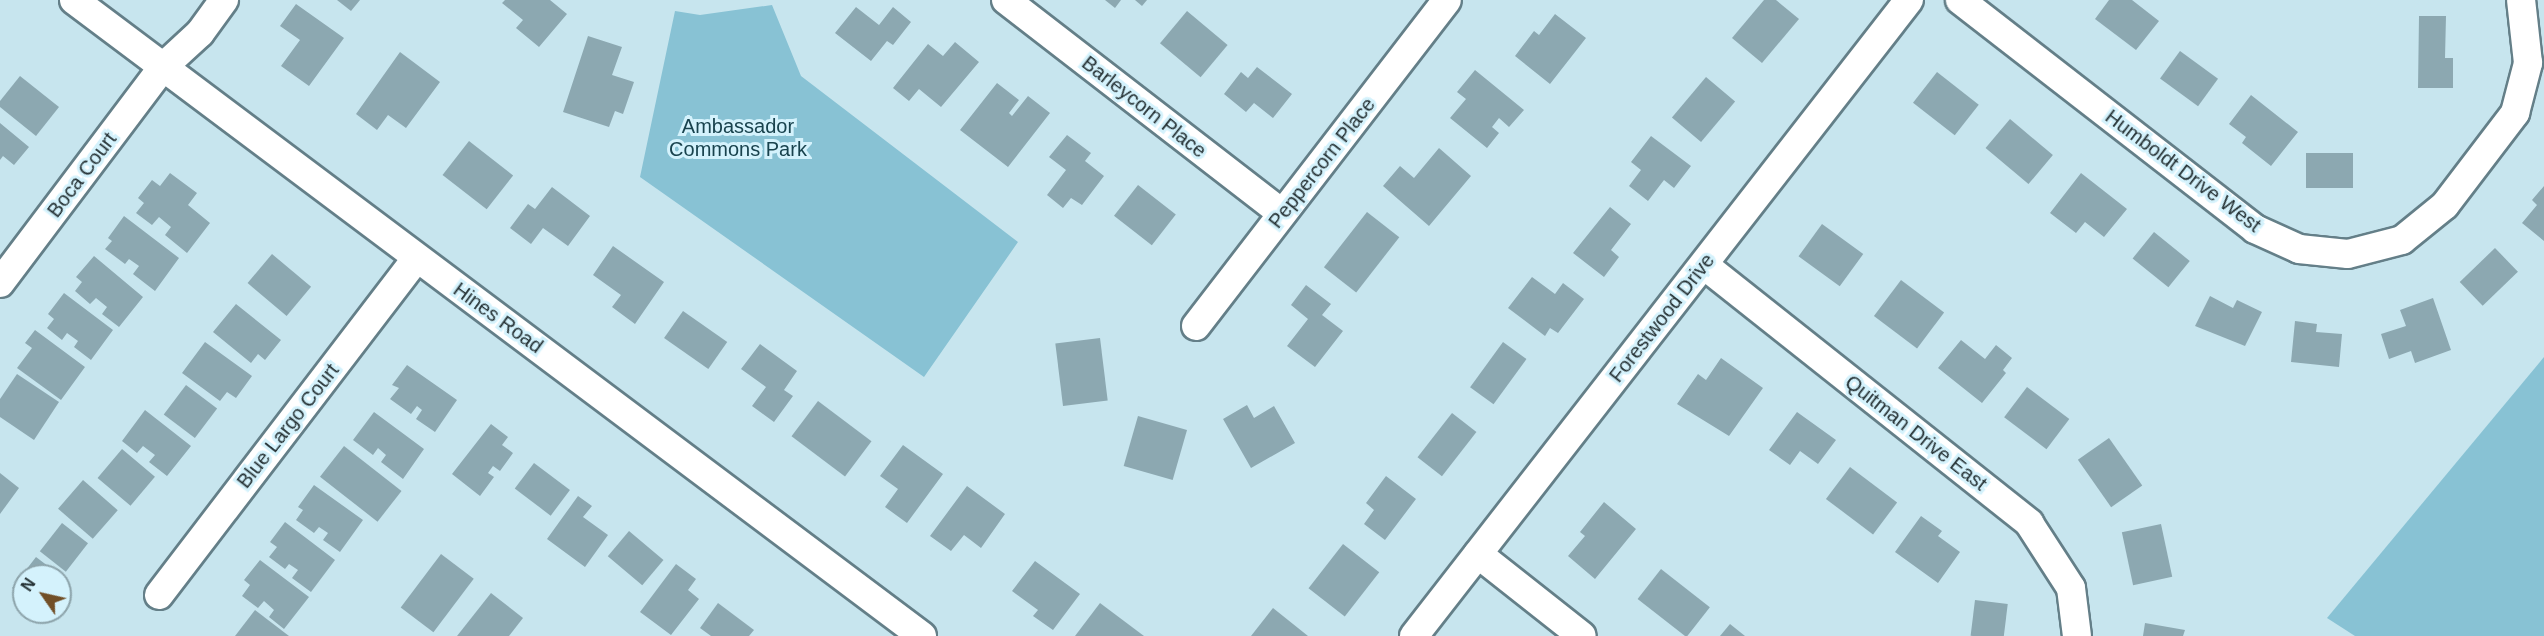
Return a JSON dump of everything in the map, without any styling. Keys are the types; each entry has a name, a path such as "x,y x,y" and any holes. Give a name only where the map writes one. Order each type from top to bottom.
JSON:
{"street":[{"name":"Hines Road","path":"74,0 922,636"},
{"name":"Boca Court","path":"0,283 164,67 200,33 224,0"},
{"name":"Barleycorn Place","path":"1006,0 1282,213"},
{"name":"Peppercorn Place","path":"1196,326 1447,0"},
{"name":"Forestwood Drive","path":"1414,636 1909,0"},
{"name":"Humboldt Drive West","path":"1960,0 2255,229 2299,249 2348,254 2402,240 2445,205 2515,113 2528,63 2521,0"},
{"name":"Blue Largo Court","path":"159,595 417,258"},
{"name":"Quitman Drive East","path":"1704,265 2029,523 2071,588 2077,636"},
{"path":"1478,554 1582,636"}],"green space":[{"name":"Ambassador Commons Park","path":"772,5 801,76 1018,242 924,377 640,177 675,11 700,15"},
{"path":"2544,357 2544,636 2355,636 2327,618"}],"building":[{"path":"337,0 360,0 351,11"},
{"path":"505,0 550,0 567,14 539,47 516,28 523,20 502,3"},
{"path":"1105,0 1121,0 1115,8"},
{"path":"1135,0 1147,0 1142,6"},
{"path":"1764,0 1776,0 1799,19 1762,63 1732,38"},
{"path":"2109,0 2132,0 2159,21 2136,50 2095,19"},
{"path":"296,4 344,38 309,86 281,66 300,40 280,26"},
{"path":"856,7 879,25 893,7 911,22 893,45 887,41 871,61 835,33"},
{"path":"1187,11 1228,45 1201,77 1160,43"},
{"path":"1555,14 1586,38 1550,84 1515,56 1534,31 1539,35"},
{"path":"2419,16 2446,16 2445,58 2453,58 2453,88 2418,88"},
{"path":"588,36 622,47 612,75 634,82 623,114 615,111 609,127 563,112"},
{"path":"955,42 979,62 941,107 919,89 909,101 893,88 928,44 943,56"},
{"path":"2180,51 2218,79 2198,106 2160,79"},
{"path":"400,52 440,82 406,128 388,115 377,130 356,114"},
{"path":"1257,67 1292,94 1273,118 1254,103 1246,112 1224,94 1241,72 1248,78"},
{"path":"1475,70 1524,110 1509,127 1499,118 1492,127 1499,133 1487,148 1450,118 1466,99 1457,92"},
{"path":"1937,72 1979,105 1955,135 1913,103"},
{"path":"20,76 59,107 36,136 0,107 0,101"},
{"path":"1706,77 1735,101 1701,142 1672,118"},
{"path":"997,83 1019,100 1009,113 1012,116 1028,96 1050,113 1008,167 960,130"},
{"path":"2251,95 2298,132 2271,166 2242,143 2246,137 2229,124"},
{"path":"2010,119 2053,155 2028,184 1986,148"},
{"path":"0,123 29,147 14,165 3,156 0,160"},
{"path":"1067,135 1091,153 1085,161 1104,176 1082,205 1071,198 1063,208 1047,195 1066,170 1049,157"},
{"path":"1651,136 1691,166 1674,188 1664,180 1648,201 1629,186 1641,170 1631,162"},
{"path":"469,141 513,175 487,209 443,175"},
{"path":"1439,148 1471,176 1429,226 1383,186 1400,166 1414,178"},
{"path":"2306,153 2353,153 2353,188 2306,188"},
{"path":"170,173 197,193 188,205 210,223 187,253 165,235 171,227 159,217 152,225 136,213 144,203 138,198 152,180 160,186"},
{"path":"2081,173 2127,209 2104,237 2085,222 2076,233 2050,213"},
{"path":"1138,185 1176,215 1152,245 1114,216"},
{"path":"2544,186 2544,241 2522,223 2537,205 2532,200"},
{"path":"552,187 590,216 568,246 543,228 531,244 510,228 528,204 535,209"},
{"path":"1610,207 1631,224 1611,250 1619,257 1604,277 1573,253"},
{"path":"1367,212 1399,237 1356,292 1324,267"},
{"path":"124,216 179,258 155,291 133,274 139,266 129,259 125,264 105,249 112,241 108,238"},
{"path":"1822,224 1863,254 1840,286 1798,256"},
{"path":"2154,232 2190,261 2168,287 2133,258"},
{"path":"613,246 664,282 635,324 612,307 621,295 593,275"},
{"path":"2495,248 2518,272 2483,306 2460,282"},
{"path":"272,254 311,287 287,316 248,283"},
{"path":"94,256 143,297 119,327 102,314 107,307 96,298 90,304 75,291 82,282 76,277"},
{"path":"1532,277 1555,294 1563,283 1584,299 1558,333 1550,328 1545,336 1508,308"},
{"path":"1901,280 1944,312 1917,348 1874,316"},
{"path":"1306,285 1331,304 1322,315 1343,331 1315,367 1287,346 1308,319 1291,305"},
{"path":"64,293 113,330 91,360 74,347 78,341 67,333 62,340 47,328 54,319 48,314"},
{"path":"2210,296 2233,308 2237,300 2262,312 2245,346 2195,326"},
{"path":"2433,298 2451,350 2415,363 2411,351 2389,359 2381,334 2406,326 2400,310"},
{"path":"236,304 281,340 265,360 258,354 251,363 213,332"},
{"path":"683,311 727,342 708,369 664,338"},
{"path":"2295,321 2317,324 2316,332 2342,334 2339,367 2291,362"},
{"path":"35,330 85,367 61,400 17,368 32,348 25,343"},
{"path":"1100,338 1108,401 1063,406 1055,343"},
{"path":"1961,340 1985,359 1996,345 2012,358 2003,370 2006,373 1982,403 1938,368"},
{"path":"205,342 252,376 236,398 227,392 220,401 182,373"},
{"path":"1503,342 1526,359 1494,404 1470,387"},
{"path":"760,344 797,371 784,390 793,396 774,422 752,406 766,387 741,369"},
{"path":"1721,358 1763,388 1729,436 1677,404 1698,374 1706,380"},
{"path":"407,365 457,400 435,432 416,419 422,410 417,406 411,414 390,399 399,388 392,385"},
{"path":"17,374 59,402 34,440 0,417 0,399"},
{"path":"186,385 217,408 195,438 164,415"},
{"path":"2027,387 2069,419 2046,449 2004,417"},
{"path":"818,401 872,441 845,476 792,436"},
{"path":"1247,405 1254,418 1274,406 1295,443 1251,468 1223,419"},
{"path":"145,410 191,446 167,476 149,462 155,455 143,446 137,453 122,441"},
{"path":"374,412 424,449 403,479 381,462 386,455 378,448 373,455 353,440"},
{"path":"1797,412 1836,440 1818,464 1800,451 1790,465 1769,450"},
{"path":"1452,413 1476,432 1442,476 1418,457"},
{"path":"1138,416 1187,430 1173,480 1124,466"},
{"path":"491,424 508,437 502,445 513,453 500,471 493,466 488,473 494,477 480,496 452,474"},
{"path":"2109,438 2142,486 2111,507 2078,460"},
{"path":"903,445 943,474 907,523 885,507 898,489 880,476"},
{"path":"344,446 402,491 378,522 320,477"},
{"path":"122,449 155,477 131,506 98,478"},
{"path":"534,463 570,490 551,516 515,489"},
{"path":"1850,467 1897,503 1873,534 1826,499"},
{"path":"0,473 19,488 0,514"},
{"path":"1386,476 1416,499 1385,540 1364,524 1374,510 1366,503"},
{"path":"83,480 118,510 93,539 58,509"},
{"path":"314,485 363,520 340,552 323,540 328,533 319,527 314,533 296,520 303,510 298,507"},
{"path":"967,486 1005,514 981,548 964,535 951,551 930,536"},
{"path":"578,496 592,506 583,517 608,535 585,567 547,539"},
{"path":"1604,502 1636,529 1595,579 1568,556 1585,536 1580,532"},
{"path":"1921,516 1942,531 1938,536 1960,552 1938,583 1895,552"},
{"path":"285,522 335,560 311,592 292,578 298,570 289,564 285,569 269,557 277,547 270,542"},
{"path":"62,523 88,543 72,564 56,564 40,551"},
{"path":"2161,524 2172,577 2133,585 2122,532"},
{"path":"629,531 663,560 642,585 608,556"},
{"path":"1343,544 1379,572 1345,616 1309,588"},
{"path":"441,554 474,579 433,632 401,608"},
{"path":"36,557 45,564 31,564"},
{"path":"260,560 309,597 284,629 269,617 274,610 264,601 258,608 242,596 250,585 244,580"},
{"path":"1035,561 1080,594 1053,630 1033,616 1038,610 1012,591"},
{"path":"676,564 696,579 688,590 699,599 671,635 640,612"},
{"path":"1661,569 1710,607 1685,636 1638,599"},
{"path":"491,593 523,618 509,636 457,636"},
{"path":"1975,600 2008,604 2004,636 1971,636"},
{"path":"718,603 754,630 749,636 711,636 700,628"},
{"path":"1100,603 1144,636 1075,636"},
{"path":"1273,608 1308,636 1251,636"},
{"path":"255,610 289,636 235,636"},
{"path":"2145,623 2185,630 2183,636 2143,636"},
{"path":"1730,624 1745,636 1720,636"}]}
